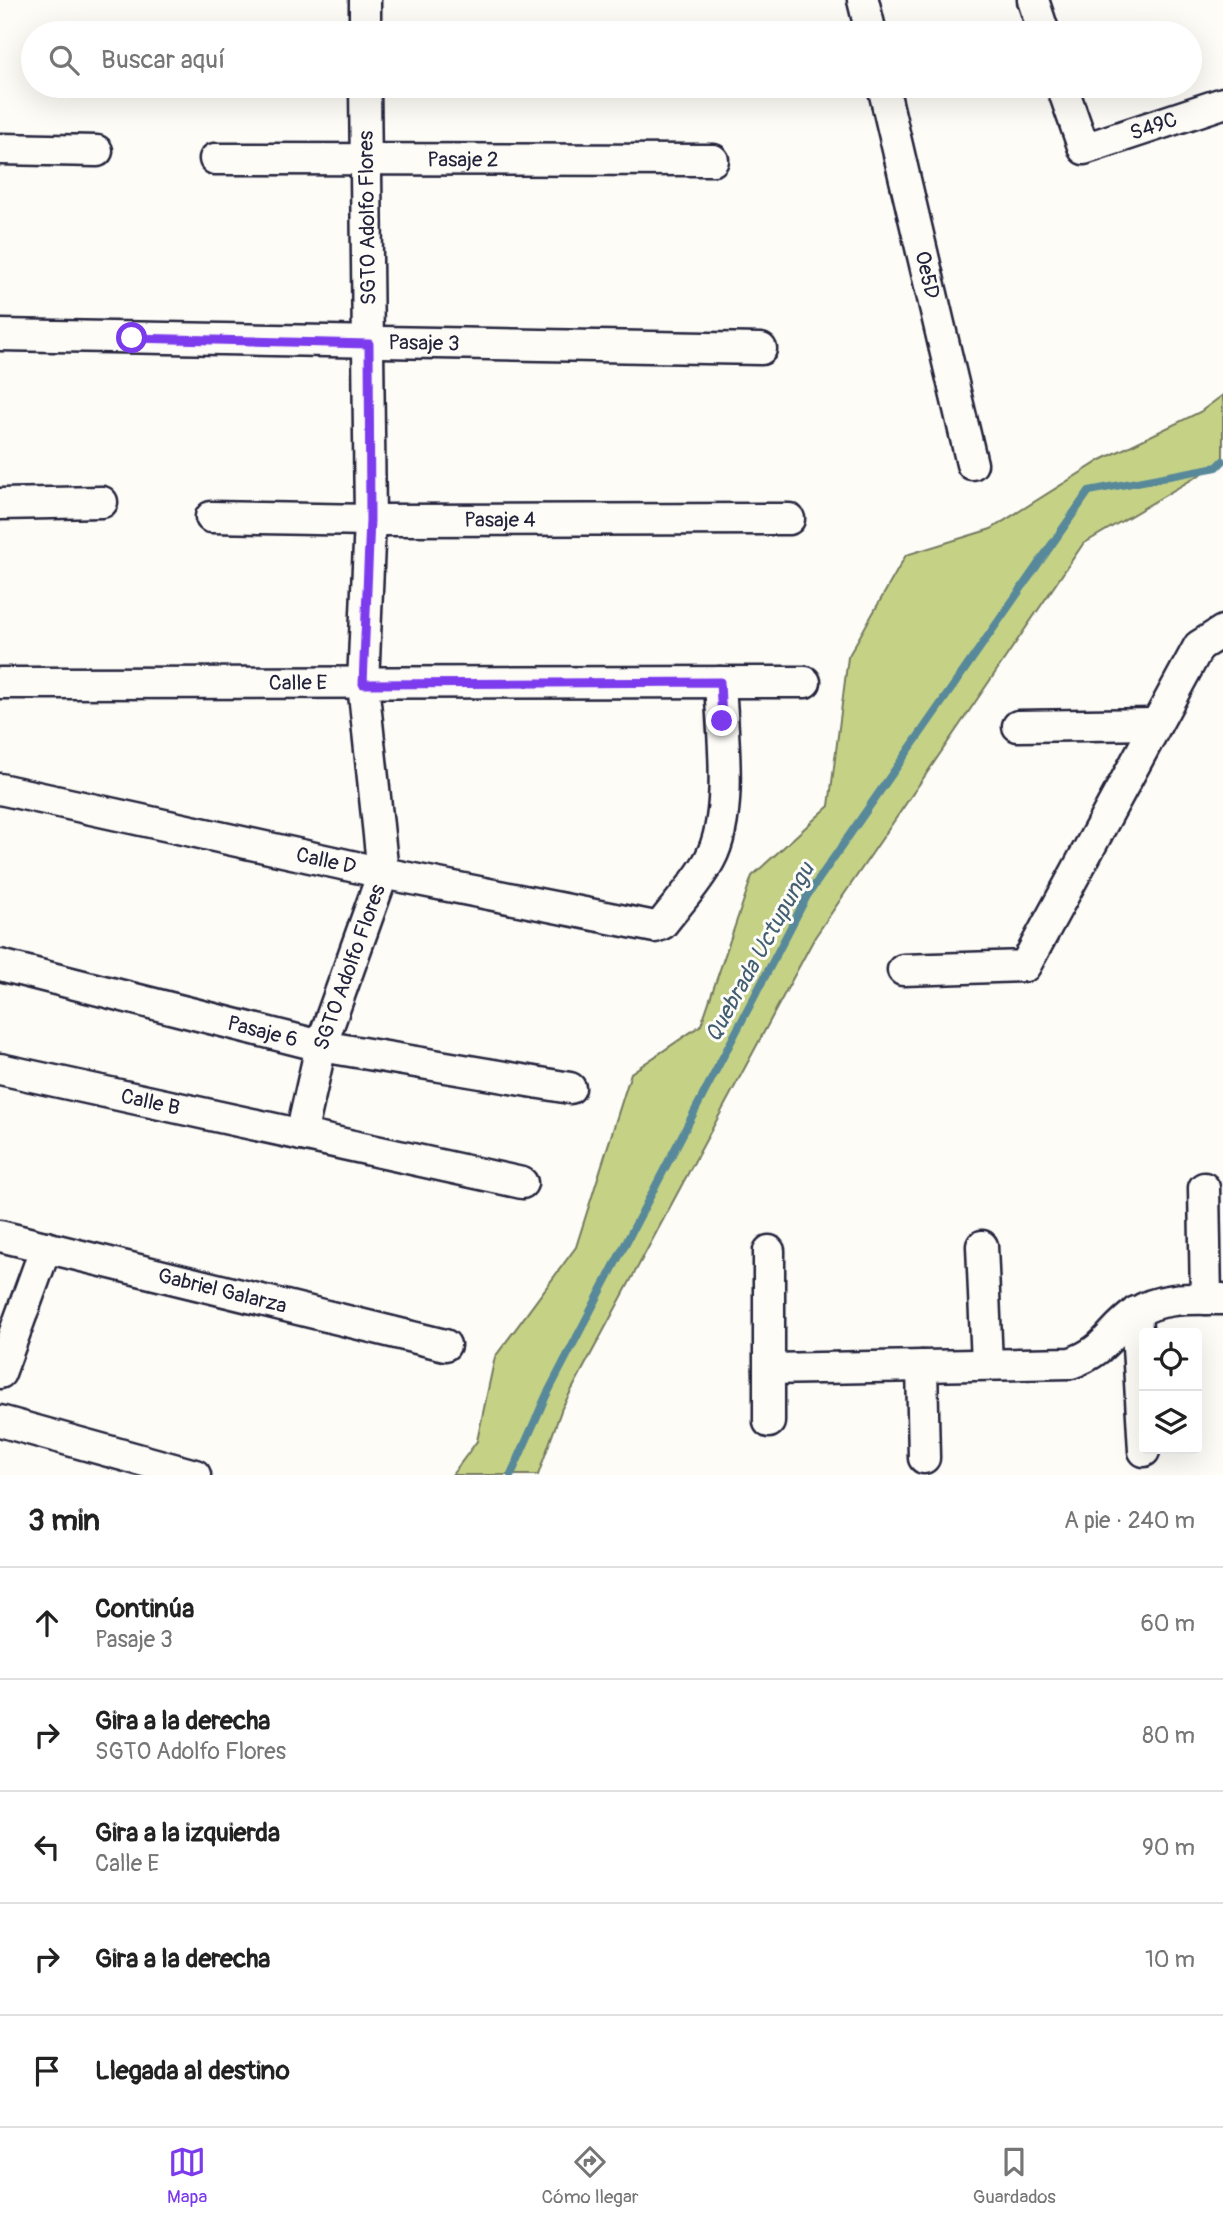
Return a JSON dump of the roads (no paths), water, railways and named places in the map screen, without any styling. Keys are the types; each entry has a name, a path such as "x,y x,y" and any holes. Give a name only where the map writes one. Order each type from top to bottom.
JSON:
{"street":[{"path":"365,0 365,21"},
{"path":"863,0 868,21"},
{"path":"1034,0 1040,21"},
{"name":"SGTO Adolfo Flores","path":"301,1135 321,1046 383,873 363,684 370,520 365,98"},
{"name":"Oe5D","path":"886,98 972,464"},
{"name":"S49C","path":"1066,98 1084,149 1223,103"},
{"path":"0,149 97,151"},
{"name":"Pasaje 2","path":"215,159 713,160"},
{"name":"Pasaje 3","path":"0,335 369,344 761,349"},
{"path":"0,505 102,502"},
{"name":"Pasaje 4","path":"211,517 370,520 789,519"},
{"path":"903,970 1025,966 1199,646 1223,631"},
{"name":"Calle D","path":"0,789 383,873 655,927 662,924 711,858 720,826 723,790 720,682"},
{"name":"Calle E","path":"0,683 805,682"},
{"path":"1018,726 1156,724"},
{"name":"Pasaje 6","path":"0,965 321,1046 570,1088"},
{"name":"Calle B","path":"0,1069 522,1183"},
{"path":"769,1369 1071,1363 1088,1357 1136,1312 1161,1303 1214,1299 1204,1188"},
{"name":"Gabriel Galarza","path":"0,1236 445,1345"},
{"path":"982,1246 987,1364"},
{"path":"0,1373 46,1247"},
{"path":"769,1251 769,1422"},
{"path":"1136,1312 1141,1391"},
{"path":"922,1366 924,1458"},
{"path":"0,1421 195,1475"}],"waterway":[{"name":"Quebrada Uctupungu","path":"511,1475 546,1396 807,896 1089,491 1217,467 1223,461"}]}
